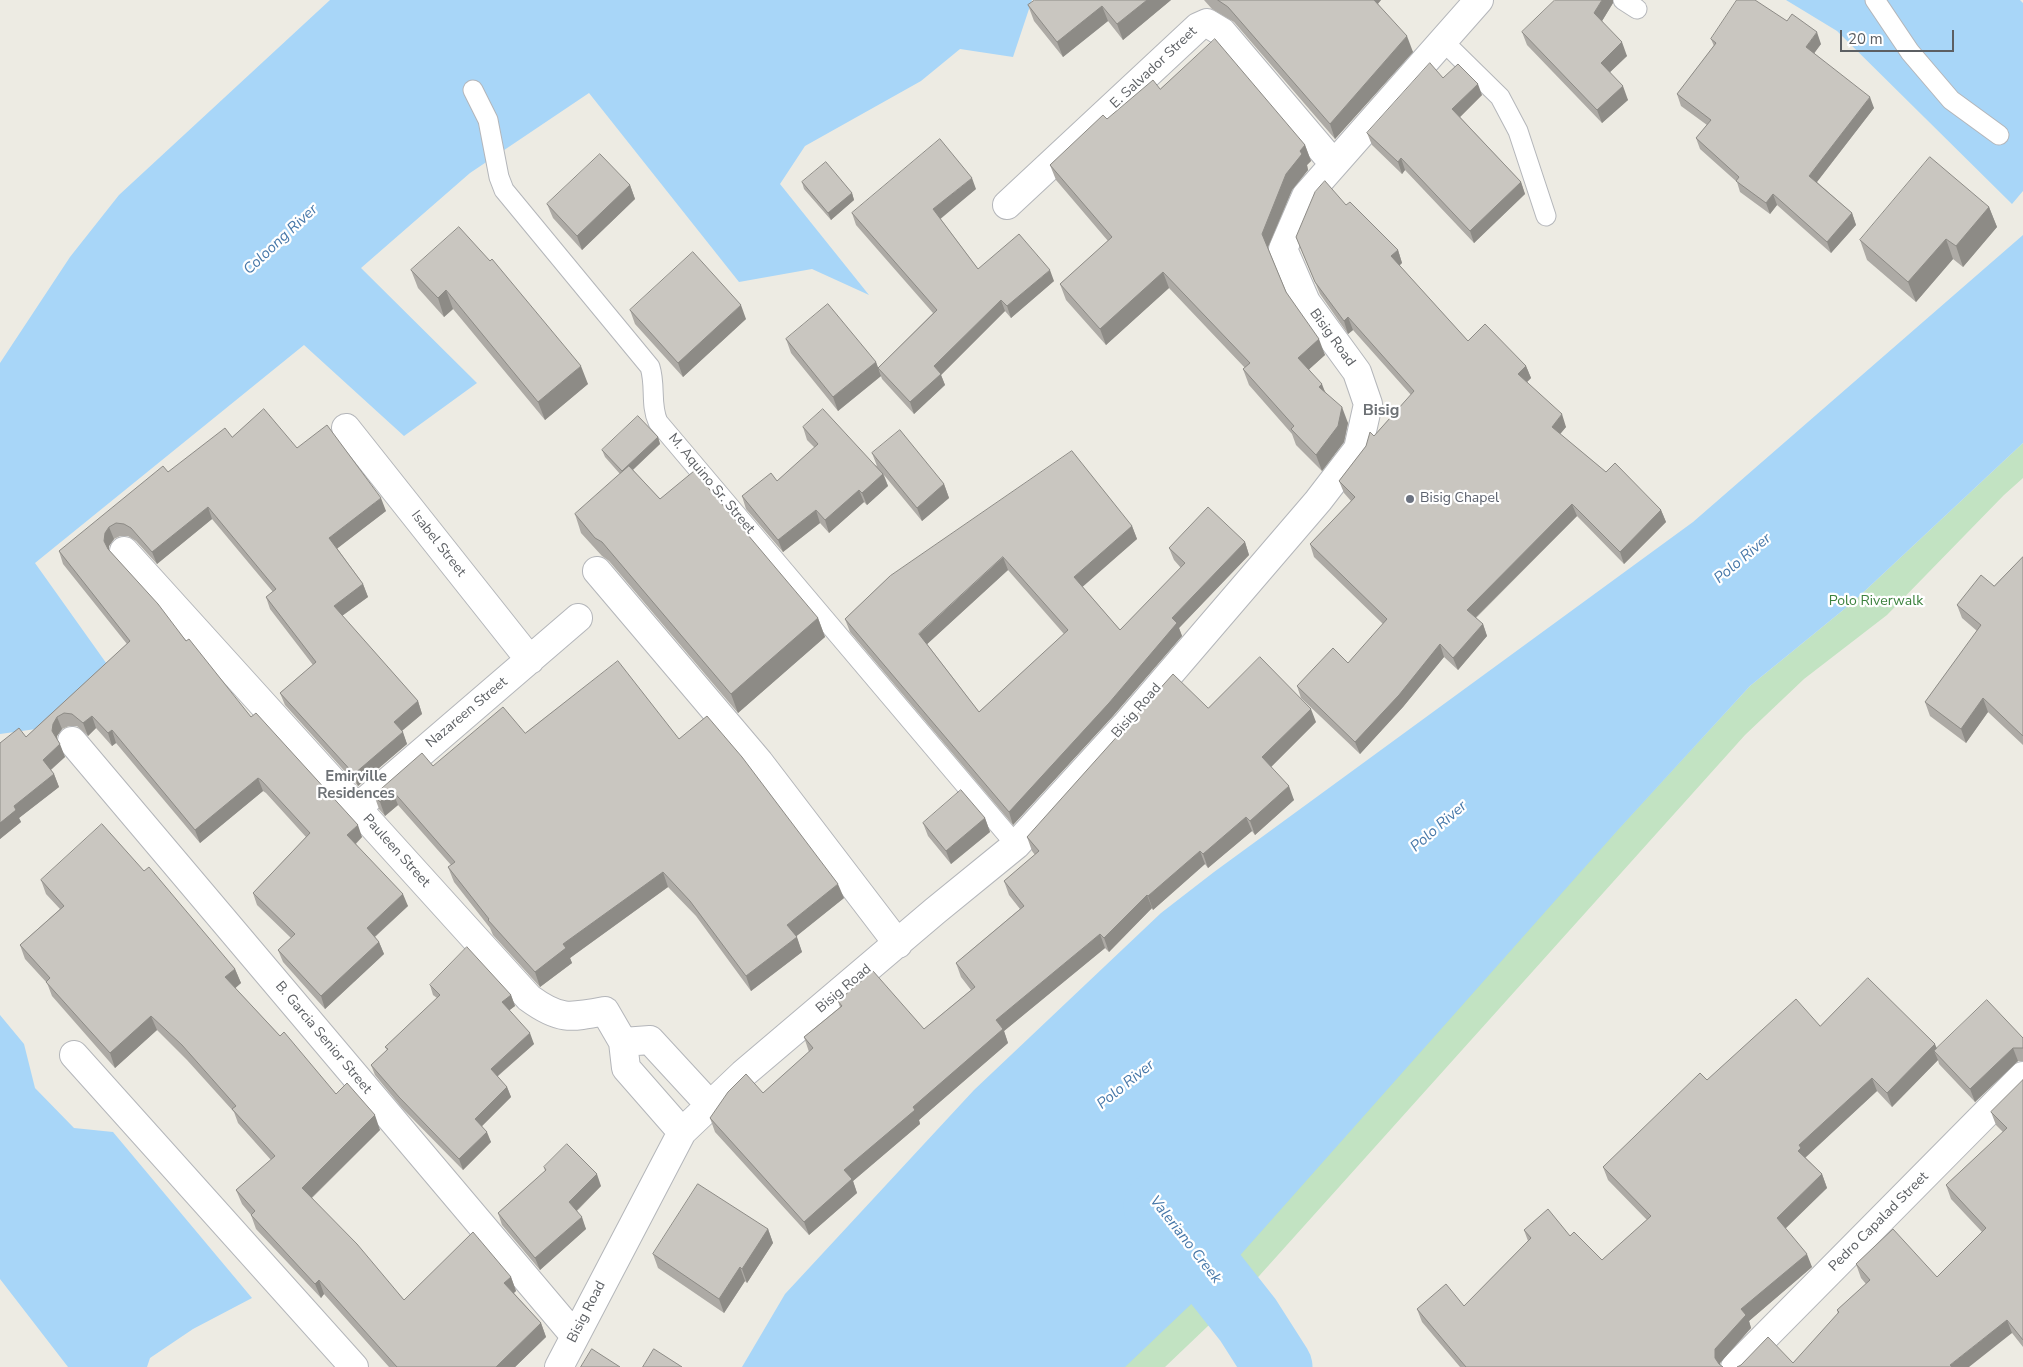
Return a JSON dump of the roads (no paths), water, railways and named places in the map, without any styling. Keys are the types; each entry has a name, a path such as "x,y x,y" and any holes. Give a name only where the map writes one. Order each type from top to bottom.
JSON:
{"street":[{"name":"Bisig Road","path":"560,1367 682,1132 709,1104 935,911 1016,845 1125,726 1312,509 1358,449 1368,404 1357,372 1306,302 1282,249 1306,196 1479,0"},
{"name":"E. Salvador Street","path":"1007,205 1198,27 1207,23 1222,32 1334,164"},
{"name":"Isabel Street","path":"346,428 530,660"},
{"name":"Pauleen Street","path":"124,550 529,998 548,1012 572,1017 605,1011 623,1042 626,1068 682,1132"},
{"path":"597,571 759,762 898,944"},
{"name":"Nazareen Street","path":"356,808 578,618"},
{"name":"B. Garcia Senior Street","path":"72,741 575,1336"},
{"path":"623,1042 650,1040 709,1104"},
{"path":"74,1054 354,1367"},
{"name":"Pedro Capalad Street","path":"1735,1367 2023,1076"}],"lane":[{"path":"1875,0 1910,52 1951,100 1999,135"},
{"path":"1443,41 1500,97 1518,131 1546,216"},
{"name":"M. Aquino Sr. Street","path":"473,90 488,120 499,177 504,190 650,367 654,379 653,402 658,422 1016,845"}],"water":[{"name":"Coloong River","path":"330,0 1032,0 1013,57 960,49 921,81 805,146 780,184 869,295 812,269 739,282 589,93 470,173 361,268 477,383 404,436 304,345 35,563 109,667 36,729 0,734 0,363 70,257 119,195"},
{"path":"1786,0 2020,0 2023,3 2023,191 2012,204 1837,31"},
{"name":"Polo River","path":"2023,235 2023,443 1853,602 1750,686 1617,831 1227,1270 1125,1367 742,1367 785,1294 974,1090 1161,913 1214,872 1693,522"},
{"path":"0,1015 24,1044 35,1088 74,1128 113,1132 252,1298 193,1329 150,1358 147,1367 68,1367 0,1279"}],"waterway":[{"name":"Valeriano Creek","path":"1158,1206 1248,1320 1278,1367"}],"place":[{"name":"Bisig Chapel","path":"1410,499"}],"district":[{"name":"Bisig","path":"1381,411"},
{"name":"Emirville Residences","path":"356,786"}],"park label":[{"name":"Polo Riverwalk","path":"1876,602"}]}
